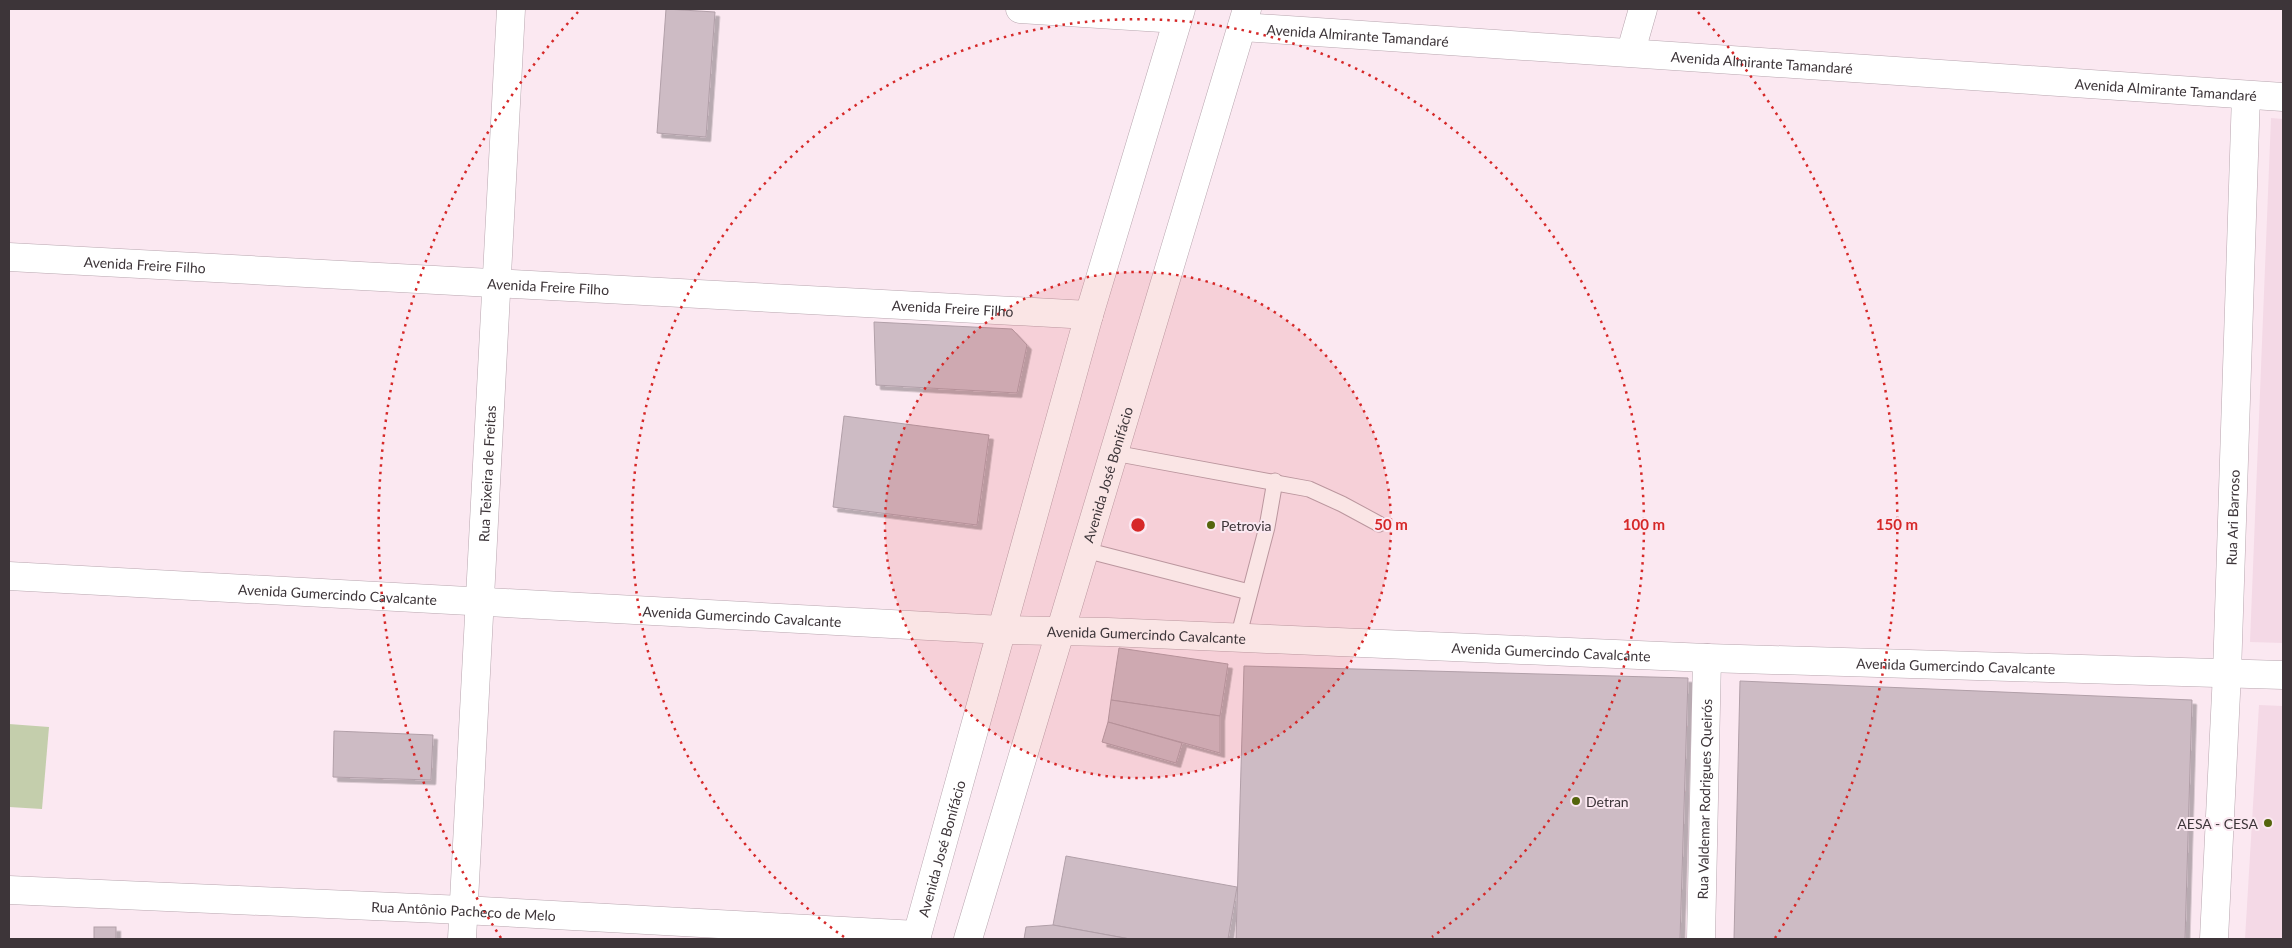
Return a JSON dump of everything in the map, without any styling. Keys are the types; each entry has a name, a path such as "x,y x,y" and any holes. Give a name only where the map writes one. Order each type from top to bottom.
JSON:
{"street":[{"name":"Rua Teixeira de Freitas","path":"462,939 511,9"},
{"path":"1020,9 1180,14"},
{"path":"1630,52 1643,9"},
{"name":"Avenida José Bonifácio","path":"916,937 1089,315 1180,14"},
{"name":"Avenida José Bonifácio","path":"968,939 1244,18"},
{"name":"Avenida Almirante Tamandaré","path":"1244,18 1630,52 2283,97"},
{"name":"Rua Ari Barroso","path":"2214,939 2227,673 2246,95"},
{"name":"Avenida Freire Filho","path":"9,257 1089,315"},
{"name":"Avenida Gumercindo Cavalcante","path":"9,576 1002,630 1707,658 2283,675"},
{"name":"Rua Valdemar Rodrigues Queirós","path":"1701,939 1707,658"},
{"name":"Rua Antônio Pacheco de Melo","path":"9,890 463,910 916,937"}],"lane":[{"path":"1114,453 1276,481 1309,489 1379,524"},
{"path":"1238,638 1267,527 1276,481"},
{"path":"1084,550 1249,592"}],"shaded area":[{"path":"2271,118 2283,119 2283,643 2250,642"},
{"name":"AESA - CESA","path":"2259,705 2283,706 2283,939 2245,939"}],"green space":[{"path":"9,724 49,727 42,809 9,807"}],"building":[{"path":"666,9 715,12 706,137 657,133"},
{"path":"874,322 1012,329 1027,345 1017,393 876,385"},
{"path":"844,416 989,435 977,525 833,507"},
{"path":"1119,648 1228,664 1220,716 1111,700"},
{"path":"1244,666 1688,678 1680,939 1236,939"},
{"path":"1740,681 2192,700 2185,939 1734,939"},
{"path":"1111,700 1220,716 1220,753 1108,722"},
{"path":"1108,722 1182,743 1176,763 1102,742"},
{"path":"334,731 433,735 431,780 333,777"},
{"path":"1066,856 1237,887 1228,939 1130,939 1053,925"},
{"path":"1053,925 1130,939 1024,939 1026,927"},
{"path":"94,927 116,927 116,939 94,939"}],"place":[{"name":"Petrovia","path":"1211,525"},
{"name":"Detran","path":"1576,801"},
{"name":"AESA - CESA","path":"2268,823"}]}
